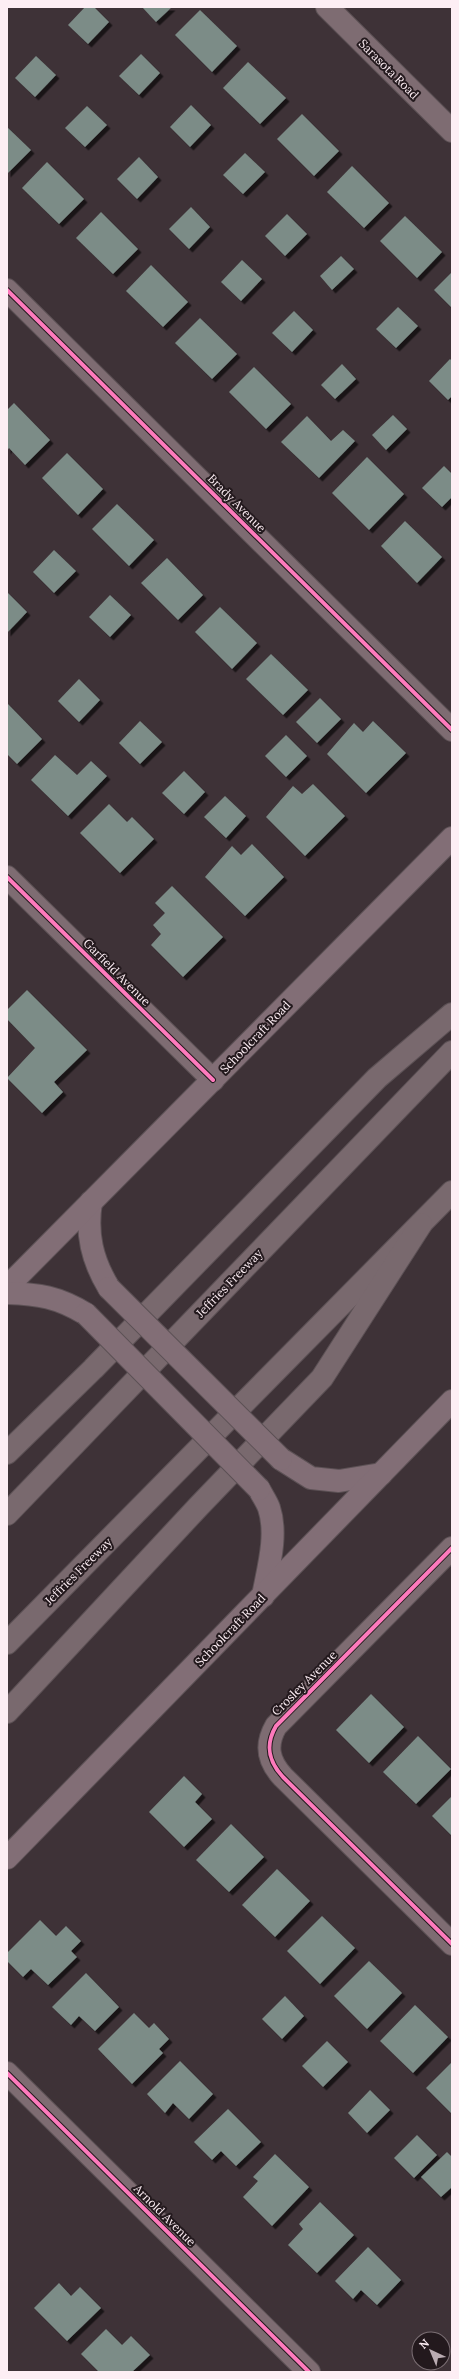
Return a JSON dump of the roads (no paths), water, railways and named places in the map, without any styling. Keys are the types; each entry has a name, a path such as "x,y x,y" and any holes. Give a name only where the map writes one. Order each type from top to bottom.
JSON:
{"highway":[{"path":"7,1453 93,1369 377,1078 452,1014"},
{"name":"Jeffries Freeway","path":"7,1514 452,1052"},
{"name":"Jeffries Freeway","path":"7,1643 452,1192"},
{"path":"7,1712 198,1507 322,1378 420,1224"}],"main road":[{"name":"Schoolcraft Road","path":"7,1287 452,838"},
{"path":"91,1202 88,1224 97,1269 109,1288 281,1459 311,1478 339,1481 382,1474"},
{"path":"7,1293 47,1296 65,1302 86,1314 259,1489 269,1508 272,1525 270,1560 263,1596"},
{"name":"Schoolcraft Road","path":"7,1858 452,1401"}],"street":[{"name":"Sarasota Road","path":"326,7 452,131"},
{"name":"Brady Avenue","path":"7,290 452,730"},
{"name":"Garfield Avenue","path":"7,877 213,1080"},
{"name":"Crosley Avenue","path":"452,1548 276,1726 270,1738 269,1748 271,1760 283,1777 452,1944"},
{"name":"Arnold Avenue","path":"7,2073 308,2372"}]}
